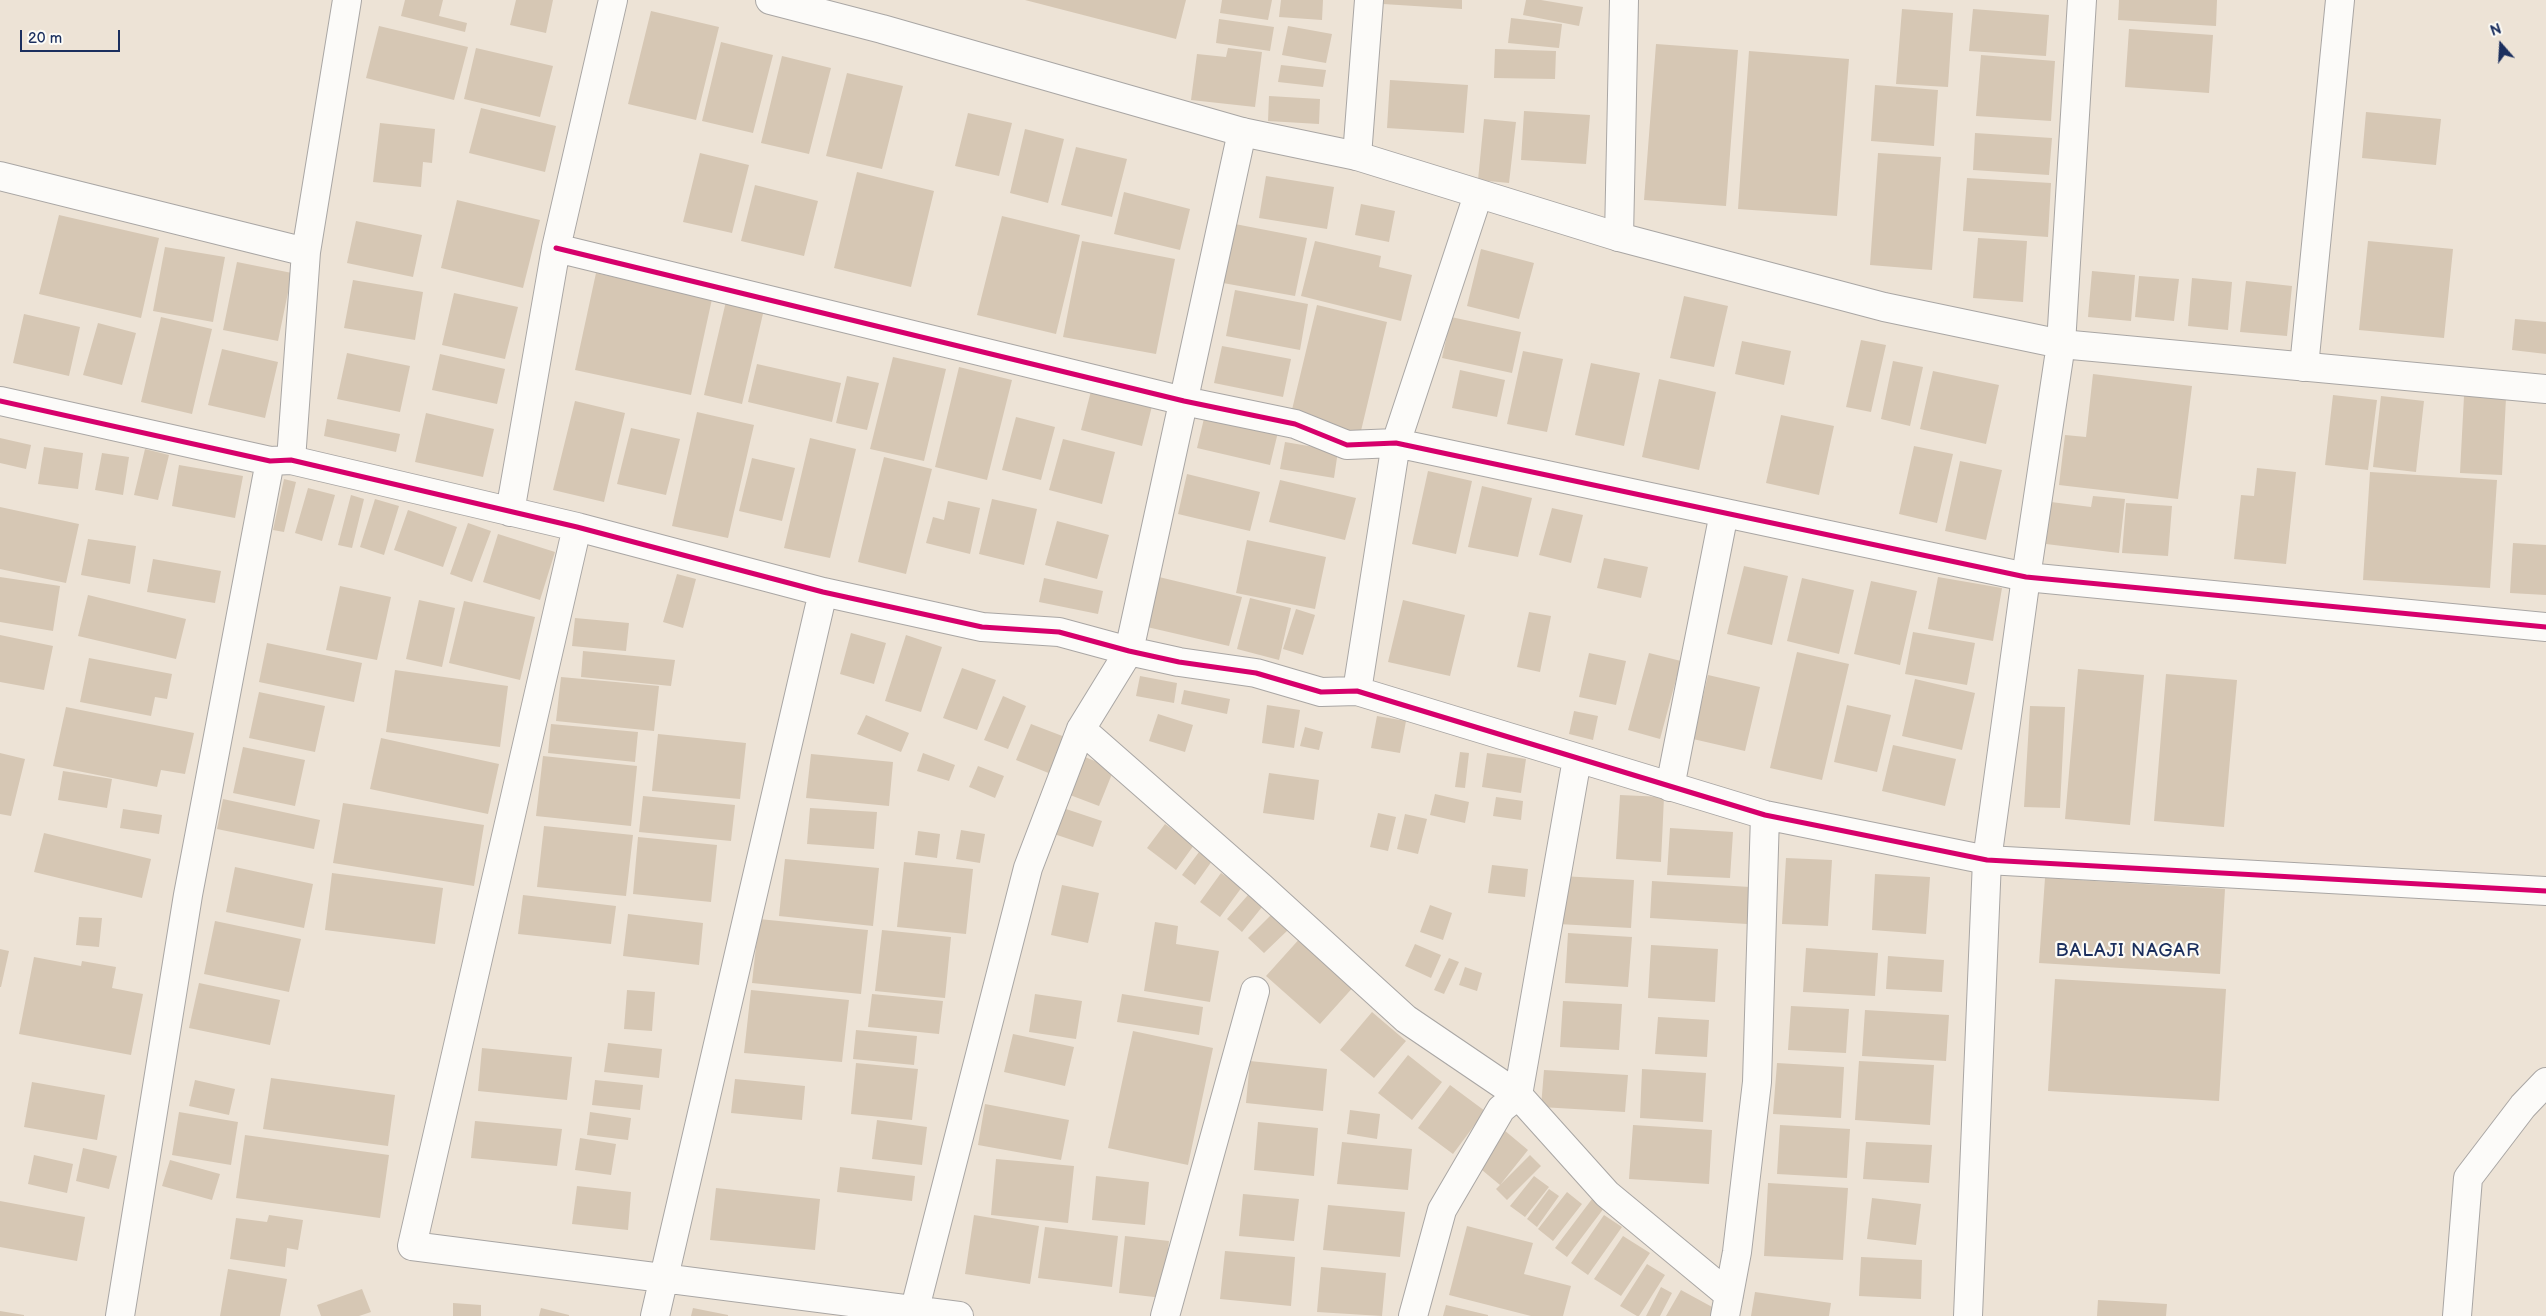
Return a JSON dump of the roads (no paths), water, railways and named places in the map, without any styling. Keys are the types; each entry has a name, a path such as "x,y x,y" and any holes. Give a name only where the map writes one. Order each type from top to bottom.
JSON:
{"street":[{"path":"120,1316 188,895 280,461 306,252 347,0"},
{"path":"510,512 556,248 613,0"},
{"path":"770,0 882,29 1242,132 1357,156 1478,195 1619,237 1884,307 2061,344 2546,389"},
{"path":"1357,156 1369,0"},
{"path":"1619,237 1624,0"},
{"path":"1968,1316 1987,860 2026,577 2061,344 2082,0"},
{"path":"2304,367 2340,0"},
{"path":"913,1313 1028,868 1081,729 1129,651 1242,132"},
{"path":"0,176 306,252"},
{"path":"1357,692 1396,443 1478,195"},
{"path":"556,248 1184,401 1295,424 1346,445 1396,443 2026,577 2546,627"},
{"path":"0,401 577,527 823,592 982,626 1059,632 1179,662 1256,673 1322,692 1357,692 1765,815 1987,860 2546,891"},
{"path":"1670,787 1724,513"},
{"path":"577,527 412,1246 913,1313 960,1316"},
{"path":"655,1316 823,592"},
{"path":"1081,729 1406,1018 1518,1095 1607,1194 1727,1306"},
{"path":"1413,1316 1442,1210 1501,1109 1518,1095 1577,758"},
{"path":"1727,1306 1736,1252 1757,1082 1765,815"},
{"path":"1164,1316 1255,991"},
{"path":"2457,1316 2468,1178 2523,1106 2546,1082"}],"district":[{"name":"BALAJI NAGAR","path":"2128,951"}]}
